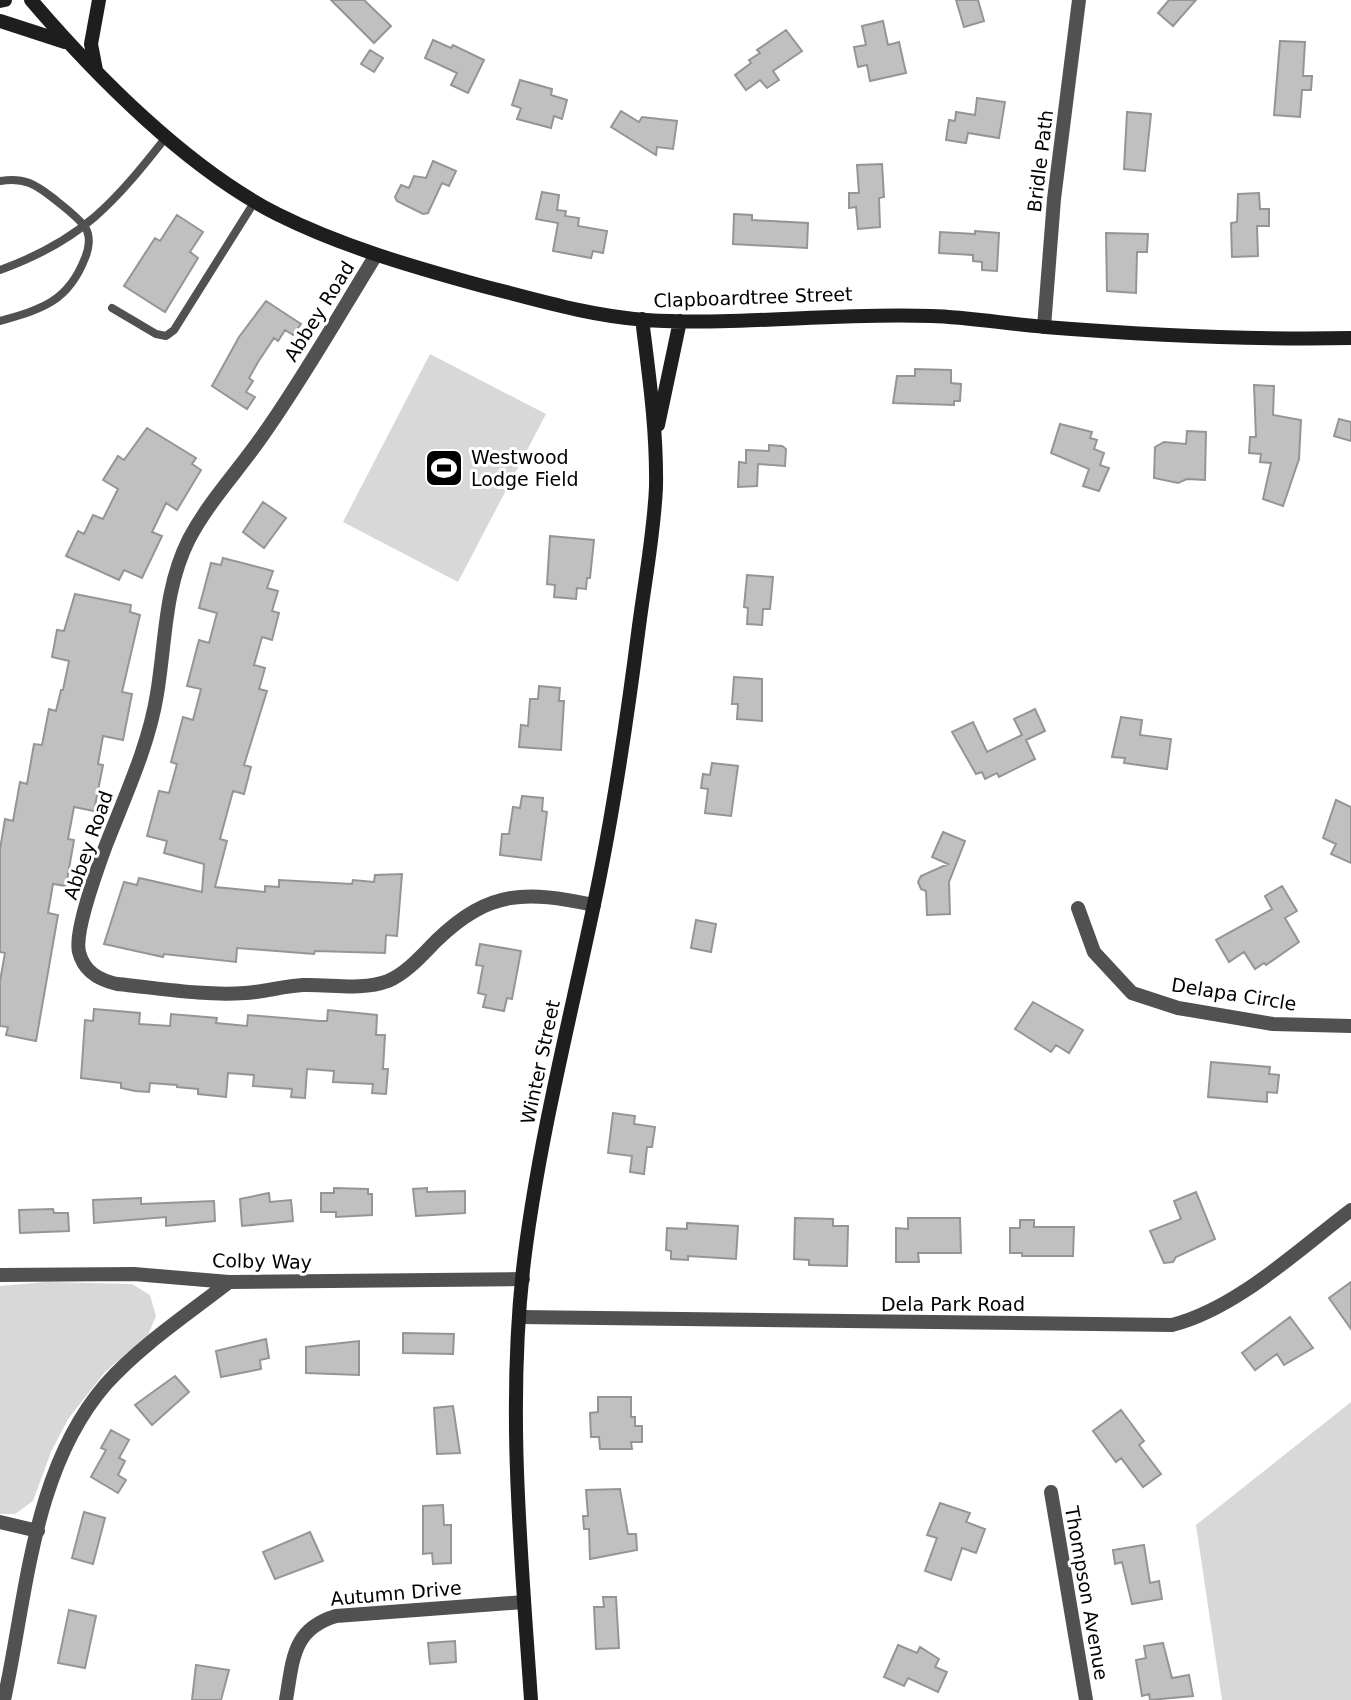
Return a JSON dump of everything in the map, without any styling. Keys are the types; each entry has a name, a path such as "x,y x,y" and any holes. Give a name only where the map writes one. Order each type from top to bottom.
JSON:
{"street":[{"name":"Clapboardtree Street","path":"31,0 68,43 167,136 255,201 327,237 376,255 556,305 642,319 680,321 863,313 938,316 1044,327 1195,336 1351,338"},
{"path":"96,71 91,44 99,0"},
{"name":"Bridle Path","path":"1044,327 1054,199 1079,0"},
{"path":"0,21 68,43"},
{"name":"Abbey Road","path":"376,255 263,436 206,510 178,565 168,595 157,695 140,755 100,862 83,917 78,950 88,970 99,979 117,984 218,993 244,993 301,985 371,985 390,980 409,967 450,927 473,911 500,899 526,894 594,905"},
{"name":"Winter Street","path":"531,1700 516,1424 519,1317 547,1117 594,905 629,705 654,516 655,437 642,319"},
{"name":"Winter Street","path":"655,437 680,321"},
{"name":"Delapa Circle","path":"1078,908 1094,952 1132,993 1178,1008 1273,1024 1351,1026"},
{"name":"Dela Park Road","path":"519,1317 1172,1325 1199,1319 1231,1299 1351,1210"},
{"name":"Colby Way","path":"0,1275 134,1274 229,1282 523,1279"},
{"path":"4,1700 38,1531 54,1473 78,1422 107,1384 141,1351 229,1282"},
{"name":"Thompson Avenue","path":"1051,1492 1086,1700"},
{"path":"0,1522 38,1531"},
{"name":"Autumn Drive","path":"286,1700 295,1653 305,1630 319,1621 336,1616 524,1602"}],"lane":[{"path":"0,270 38,256 85,228 130,182 167,136"},
{"path":"0,181 14,179 31,182 85,228 90,248 78,277 61,297 40,309 0,321"},
{"path":"112,308 156,334 166,336 174,330 255,201"}],"shaded area":[{"name":"Westwood Lodge Field","path":"430,354 546,414 458,582 343,522"},
{"path":"46,1282 132,1284 150,1295 156,1316 148,1335 105,1372 68,1419 51,1452 33,1501 15,1514 0,1514 0,1286"},
{"path":"1351,1402 1351,1700 1222,1700 1196,1525"}],"building":[{"path":"331,0 364,0 391,26 374,43"},
{"path":"956,0 978,0 984,21 964,27"},
{"path":"1169,0 1196,0 1173,26 1158,13"},
{"path":"883,21 888,45 899,42 906,73 870,81 867,65 858,67 854,47 866,45 862,26"},
{"path":"786,30 802,51 773,71 779,80 767,88 760,80 746,90 735,75 760,53 757,50"},
{"path":"433,40 451,48 453,45 484,60 468,93 451,85 457,73 425,58"},
{"path":"1280,41 1305,42 1303,76 1312,76 1311,90 1302,90 1300,117 1274,115"},
{"path":"370,50 383,58 374,72 361,64"},
{"path":"520,80 552,89 551,95 567,100 562,119 554,116 551,128 517,119 521,108 512,105"},
{"path":"977,98 1005,102 999,138 968,133 966,143 946,140 949,120 955,121 956,112 975,115"},
{"path":"621,111 639,122 642,117 677,121 673,149 657,147 656,155 611,127"},
{"path":"1127,112 1151,114 1145,171 1124,169"},
{"path":"433,161 456,171 449,186 442,183 428,213 423,214 397,201 395,197 401,185 409,188 414,176 426,178"},
{"path":"882,164 884,197 879,198 880,227 858,229 856,207 849,208 849,193 859,193 857,165"},
{"path":"542,192 559,195 557,210 566,211 565,216 579,218 578,226 607,231 603,253 593,251 591,258 553,251 558,223 536,219"},
{"path":"1259,193 1260,209 1269,209 1269,226 1257,226 1258,256 1232,257 1231,223 1237,222 1238,194"},
{"path":"734,214 752,215 752,220 808,223 807,248 733,244"},
{"path":"177,215 203,232 190,252 198,258 165,312 124,286 155,238 160,241"},
{"path":"975,231 999,233 997,271 982,270 982,262 973,261 973,255 939,253 940,232 975,234"},
{"path":"1106,233 1148,234 1147,252 1137,252 1136,293 1107,291"},
{"path":"266,301 301,324 293,335 285,330 278,341 274,338 258,362 249,378 253,381 246,392 255,397 247,409 212,386 239,337"},
{"path":"915,369 951,370 951,383 961,384 960,401 954,401 954,405 893,403 897,376 915,376"},
{"path":"1254,385 1274,386 1273,415 1301,420 1299,459 1283,506 1263,499 1271,463 1260,462 1261,454 1249,453 1250,437 1256,437"},
{"path":"1339,419 1351,422 1351,441 1334,436"},
{"path":"1060,424 1092,432 1090,438 1097,440 1094,449 1104,453 1100,465 1109,468 1099,491 1083,486 1089,469 1051,453"},
{"path":"147,428 196,458 192,464 201,470 177,510 166,503 152,532 162,536 142,578 124,570 119,580 66,556 78,531 84,534 93,515 103,519 118,489 103,480 118,456 124,460"},
{"path":"1187,431 1206,432 1205,480 1187,479 1178,483 1154,478 1155,447 1164,442 1186,444"},
{"path":"769,445 786,449 785,466 758,464 757,486 738,487 739,462 746,463 746,450 769,451"},
{"path":"263,502 286,518 264,548 243,532"},
{"path":"550,536 594,540 590,578 587,578 586,589 577,588 576,599 554,597 555,585 547,584"},
{"path":"223,558 273,571 267,588 278,591 272,611 279,613 272,640 262,637 254,665 265,668 259,689 267,691 244,765 251,767 244,794 233,791 220,839 227,841 215,887 265,892 265,886 279,887 279,880 352,884 353,880 374,882 375,875 402,874 397,936 386,935 385,953 315,951 314,954 237,948 236,962 164,954 163,957 104,944 124,882 137,885 139,878 202,892 204,864 164,853 167,841 147,836 159,791 169,793 177,764 171,762 183,717 193,720 201,689 187,686 199,640 209,643 217,613 199,608 211,563 221,565"},
{"path":"747,575 773,577 770,609 763,609 762,625 747,624 748,608 744,607"},
{"path":"75,594 131,605 130,612 140,615 122,692 132,694 123,740 103,736 98,764 103,765 94,811 74,807 68,839 74,840 66,886 53,884 48,913 58,915 36,1041 6,1035 8,1027 0,1026 0,981 5,953 0,952 0,849 5,819 13,821 20,782 27,784 34,744 42,745 49,709 56,711 63,690 69,661 52,657 57,630 64,631"},
{"path":"734,677 762,679 762,721 737,719 738,704 732,704"},
{"path":"539,686 560,688 559,701 564,701 561,750 519,747 521,725 528,726 530,699 538,699"},
{"path":"1035,709 1045,731 1026,740 1035,759 999,777 997,773 985,779 982,772 976,774 952,732 973,722 987,752 1022,735 1014,719"},
{"path":"1121,717 1142,720 1140,735 1171,739 1167,769 1124,763 1125,758 1112,757"},
{"path":"712,763 738,766 731,816 705,813 708,789 701,788 703,774 710,775"},
{"path":"522,796 543,798 542,811 547,812 541,860 500,855 502,834 509,834 513,807 520,808"},
{"path":"1336,800 1351,807 1351,863 1331,854 1336,844 1323,838"},
{"path":"943,832 965,841 949,882 950,914 927,915 926,891 921,889 918,882 921,876 948,864 932,857"},
{"path":"1282,886 1297,911 1285,918 1299,942 1266,965 1264,963 1255,969 1244,952 1229,962 1216,940 1272,909 1265,896"},
{"path":"696,920 716,924 711,952 691,948"},
{"path":"480,944 521,951 512,999 507,998 504,1011 483,1007 486,995 478,993 483,966 476,965"},
{"path":"1033,1002 1083,1030 1069,1053 1056,1045 1051,1052 1015,1029"},
{"path":"94,1009 140,1013 139,1024 170,1026 171,1014 217,1018 216,1023 247,1026 248,1015 327,1021 328,1010 377,1015 376,1035 385,1035 383,1069 388,1069 386,1094 372,1093 373,1084 333,1082 334,1071 307,1069 305,1098 291,1097 292,1089 253,1086 254,1075 228,1073 226,1097 198,1094 198,1089 177,1085 150,1083 149,1092 135,1091 121,1088 121,1083 81,1078 85,1020 93,1021"},
{"path":"1211,1062 1270,1067 1269,1074 1279,1075 1277,1093 1267,1092 1267,1102 1208,1097"},
{"path":"613,1113 635,1116 634,1124 655,1127 652,1147 647,1147 644,1174 630,1172 632,1156 608,1153"},
{"path":"334,1188 368,1189 368,1194 372,1194 372,1215 336,1217 336,1212 321,1212 321,1193 334,1193"},
{"path":"427,1188 427,1192 465,1191 465,1213 416,1216 413,1189"},
{"path":"1196,1192 1215,1239 1176,1257 1173,1262 1164,1263 1150,1231 1181,1219 1174,1201"},
{"path":"269,1193 270,1202 291,1200 293,1221 242,1226 240,1199"},
{"path":"141,1198 141,1204 214,1201 215,1221 166,1226 166,1217 94,1223 93,1200"},
{"path":"53,1209 54,1213 68,1213 69,1231 20,1233 19,1210"},
{"path":"795,1218 833,1219 833,1226 848,1226 847,1266 809,1265 809,1260 794,1259"},
{"path":"908,1218 960,1218 961,1253 918,1253 919,1262 896,1262 896,1228 908,1229"},
{"path":"1020,1220 1034,1220 1034,1227 1074,1227 1073,1256 1022,1256 1022,1253 1010,1253 1010,1228 1020,1228"},
{"path":"687,1223 738,1226 736,1259 688,1256 688,1260 671,1259 671,1251 666,1250 667,1228 687,1229"},
{"path":"1351,1282 1351,1329 1329,1298"},
{"path":"1290,1317 1313,1348 1284,1365 1277,1354 1255,1370 1242,1353"},
{"path":"403,1333 454,1334 453,1354 403,1353"},
{"path":"266,1339 269,1358 260,1360 261,1369 221,1377 216,1351"},
{"path":"359,1341 359,1375 306,1373 306,1347"},
{"path":"175,1376 189,1392 152,1425 135,1405"},
{"path":"598,1397 631,1397 631,1417 635,1417 635,1426 642,1426 642,1442 631,1442 632,1449 600,1449 599,1437 591,1437 590,1413 598,1412"},
{"path":"453,1406 460,1453 437,1454 434,1408"},
{"path":"1121,1410 1144,1441 1139,1445 1161,1474 1143,1487 1121,1458 1116,1462 1093,1431"},
{"path":"111,1430 129,1440 119,1458 125,1461 118,1475 126,1480 118,1493 91,1477 106,1450 101,1448"},
{"path":"620,1489 628,1534 636,1534 637,1550 590,1559 589,1529 584,1529 583,1516 588,1516 586,1490"},
{"path":"940,1503 970,1513 966,1522 985,1529 976,1553 962,1548 951,1580 925,1571 937,1538 927,1535"},
{"path":"443,1505 444,1525 451,1525 451,1563 433,1564 432,1553 423,1554 423,1506"},
{"path":"84,1512 105,1518 93,1564 72,1558"},
{"path":"310,1532 323,1561 275,1579 263,1552"},
{"path":"1144,1545 1150,1583 1159,1581 1162,1599 1132,1604 1122,1562 1115,1564 1113,1550"},
{"path":"603,1597 616,1597 619,1648 596,1649 594,1607 604,1607"},
{"path":"69,1610 96,1616 85,1668 58,1663"},
{"path":"455,1641 456,1662 430,1664 428,1643"},
{"path":"1163,1643 1172,1678 1189,1675 1193,1696 1150,1700 1149,1694 1142,1696 1136,1660 1146,1658 1144,1646"},
{"path":"898,1645 917,1653 920,1647 939,1659 935,1667 947,1672 938,1692 908,1678 904,1686 884,1677"},
{"path":"196,1665 229,1670 221,1700 192,1700"}],"place":[{"name":"Westwood Lodge Field","path":"444,468"}]}
